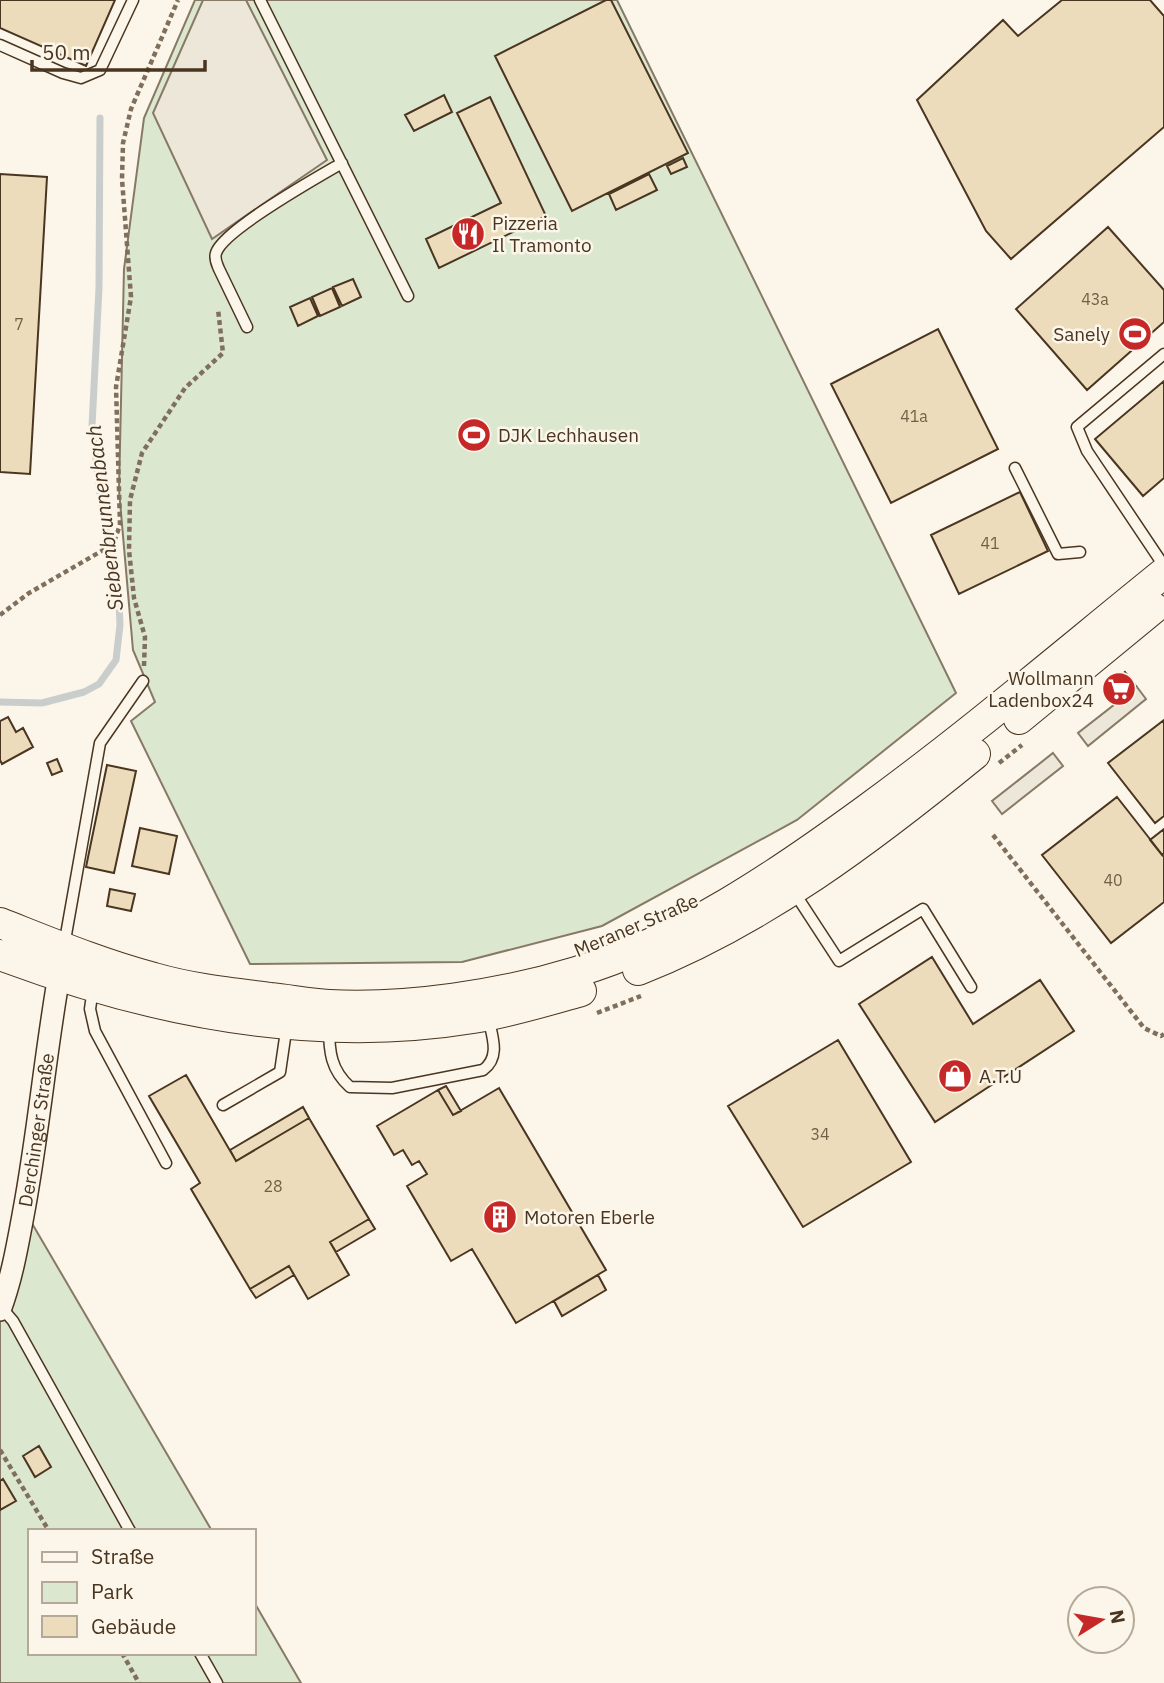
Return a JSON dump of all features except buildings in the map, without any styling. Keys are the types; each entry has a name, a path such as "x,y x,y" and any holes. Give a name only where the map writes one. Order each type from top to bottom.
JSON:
{"main road":[{"name":"Meraner Straße","path":"485,1005 627,953 723,906 777,873 927,766 1164,573"},
{"name":"Meraner Straße","path":"0,955 61,962 172,1005 329,1016 427,1000 485,1005 599,986 702,942 793,890 838,860 922,797 1164,600"},
{"name":"Meraner Straße","path":"0,923 61,962"}],"street":[{"name":"Derchinger Straße","path":"1,1308 18,1241 33,1161 50,1023 61,962"}],"lane":[{"path":"0,45 63,73 81,78 100,70 133,0"},
{"path":"260,0 408,296"},
{"path":"247,327 215,261 221,245 251,219 342,163"},
{"path":"1164,354 1077,427 1087,451 1164,566"},
{"path":"1015,468 1059,554 1080,552"},
{"path":"61,962 100,743 143,681"},
{"path":"793,890 839,961 923,909 971,988"},
{"path":"99,975 90,1009 95,1031 166,1163"},
{"path":"329,1016 329,1050 332,1064 340,1079 350,1087 392,1088 483,1070 491,1064 495,1055 485,1005"},
{"path":"223,1105 280,1072 288,1012"},
{"path":"1,1308 13,1321 130,1529"},
{"path":"201,1655 218,1683"}],"path":[{"path":"0,615 29,593 106,549 115,540 120,525 116,387 131,297 122,178 123,143 131,109 178,0"},
{"path":"143,681 145,637 134,598 129,550 130,500 142,453 186,388 223,354 216,287 225,282"},
{"path":"995,766 1025,743"},
{"path":"993,835 1144,1028 1161,1036 1164,1034"},
{"path":"590,1016 649,993"},
{"path":"0,1450 48,1529"},
{"path":"123,1655 139,1683"}],"green space":[{"name":"DJK Lechhausen","path":"195,0 617,0 956,693 797,820 602,926 462,962 250,964 131,721 155,702 133,650 119,490 124,269 144,118"},
{"path":"30,1220 211,1529 28,1529 28,1655 256,1655 256,1605 301,1683 0,1683 0,1310"}],"shaded area":[{"path":"203,0 246,0 327,160 212,239 153,113"},
{"path":"1137,687 1146,699 1088,746 1078,733"},
{"path":"1053,753 1063,766 1002,814 992,801"}],"waterway":[{"name":"Siebenbrunnenbach","path":"0,702 42,703 84,692 99,684 116,660 120,625 119,602 101,500 92,426 99,288 100,118"}],"place":[{"name":"Pizzeria Il Tramonto","path":"468,234"},
{"name":"Sanely","path":"1135,334"},
{"name":"DJK Lechhausen","path":"474,435"},
{"name":"Wollmann Ladenbox24","path":"1119,689"},
{"name":"A.T.U","path":"955,1076"},
{"name":"Motoren Eberle","path":"500,1217"}]}
